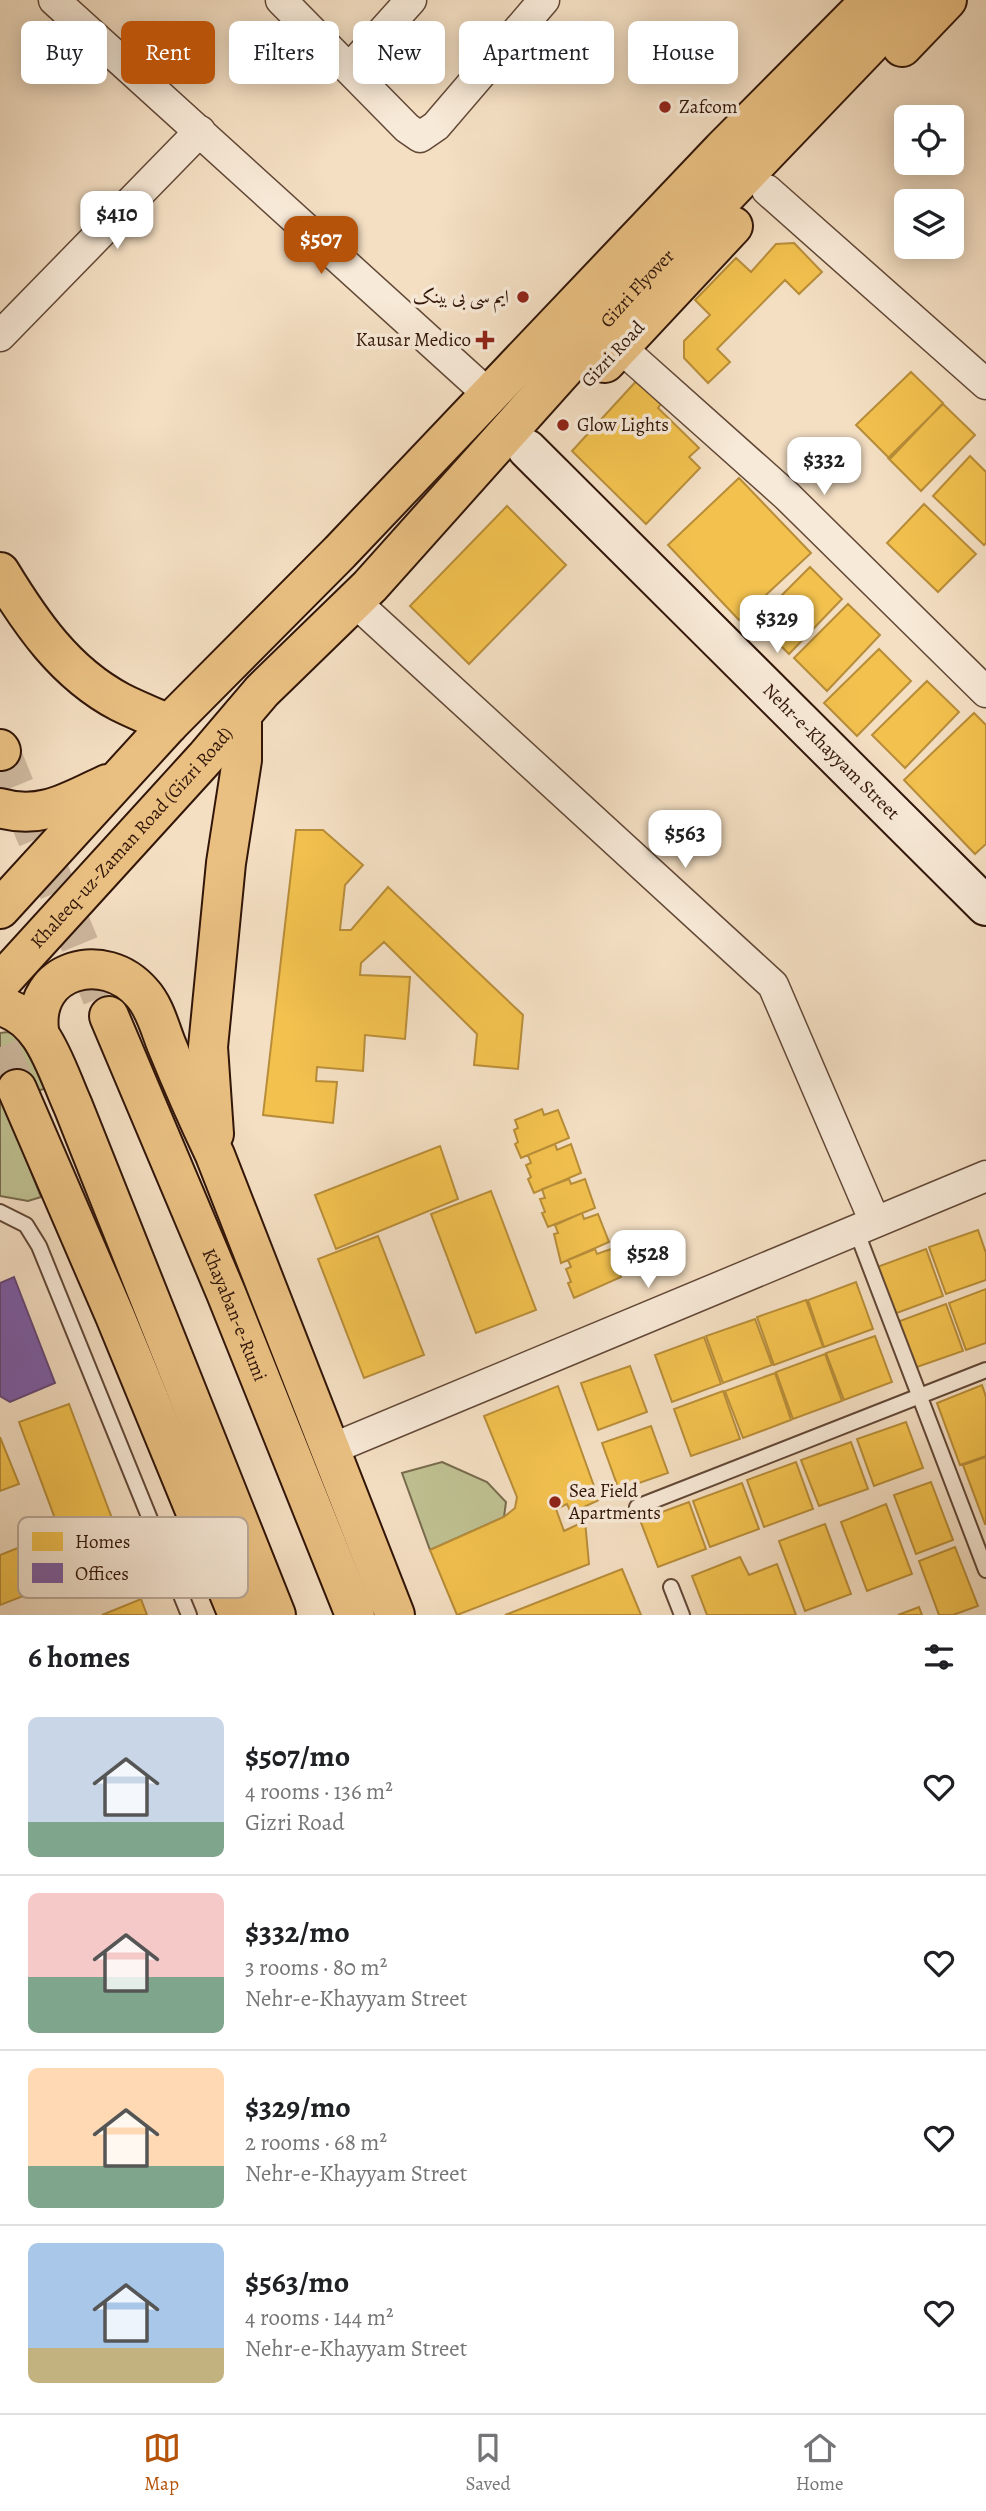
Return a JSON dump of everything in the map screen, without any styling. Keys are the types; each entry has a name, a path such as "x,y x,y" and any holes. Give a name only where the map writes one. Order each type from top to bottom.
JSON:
{"main road":[{"path":"0,909 169,724 254,637 290,568 396,466 561,299 849,0"},
{"name":"Gizri Flyover","path":"254,637 340,552 713,160 871,0"},
{"name":"Gizri Flyover","path":"367,598 635,290 913,0"},
{"name":"Gizri Road","path":"252,703 367,598 384,595 527,449 766,190 947,0"},
{"path":"0,572 29,620 61,657 85,679 118,701 169,724"},
{"path":"215,1156 208,1047 226,863 252,703"},
{"name":"Khaleeq-uz-Zaman Road (Gizri Road)","path":"0,983 252,703"},
{"path":"0,808 18,812 40,812 56,808 122,777"},
{"path":"230,1517 73,1106 39,1030 37,1015 40,1003 56,981 70,973 95,968 123,977 142,993 153,1010 190,1103 215,1156 395,1615"},
{"path":"0,1006 22,1014 39,1030"},
{"name":"Khayaban-e-Rumi","path":"108,1016 226,1293 355,1615"},
{"path":"17,1089 116,1316 218,1517"},
{"path":"248,1564 267,1614"},
{"path":"248,1577 267,1614"}],"street":[{"path":"54,0 476,383"},
{"path":"281,0 407,128 420,137 436,126 544,0"},
{"path":"350,68 411,0"},
{"path":"0,336 200,131"},
{"path":"766,190 986,384"},
{"path":"620,347 787,496 986,692"},
{"name":"Nehr-e-Khayyam Street","path":"527,449 986,906"},
{"path":"367,598 772,985 865,1226"},
{"path":"329,1450 986,1176"}],"lane":[{"path":"0,1212 26,1225 39,1246 149,1517"},
{"path":"865,1226 920,1396 986,1570"},
{"path":"637,1507 986,1370"},
{"path":"671,1587 682,1615"},
{"path":"182,1598 189,1615"}],"green space":[{"path":"8,1032 23,1040 50,1087 3,1102 41,1197 28,1201 0,1196 0,1033"},
{"path":"442,1462 487,1482 506,1502 504,1517 430,1550 402,1473"}],"building: Homes":[{"path":"794,243 822,272 799,294 785,280 717,349 730,362 708,383 684,358 684,341 710,315 695,300 736,258 751,272 776,244"},
{"path":"911,372 943,403 890,459 856,425"},
{"path":"640,377 665,399 658,408 699,448 689,457 700,468 646,524 572,451"},
{"path":"943,404 975,435 921,491 888,458"},
{"path":"970,456 986,472 984,545 933,496"},
{"path":"739,478 811,553 739,620 668,545"},
{"path":"924,504 976,554 938,592 887,543"},
{"path":"507,506 566,565 469,664 410,606"},
{"path":"810,567 842,599 789,654 756,621"},
{"path":"848,604 880,635 827,691 794,658"},
{"path":"879,649 911,681 857,736 824,703"},
{"path":"927,681 959,712 905,768 872,735"},
{"path":"974,713 986,725 986,844 975,854 904,780"},
{"path":"296,830 323,830 363,865 345,885 340,930 351,930 388,887 523,1015 518,1069 474,1065 477,1034 384,942 361,963 360,975 410,977 405,1039 365,1035 363,1071 317,1067 316,1081 337,1082 333,1123 263,1115"},
{"path":"542,1109 544,1115 558,1110 569,1138 521,1158 515,1144 518,1142 514,1130 518,1128 515,1120"},
{"path":"555,1144 557,1150 571,1144 581,1173 534,1193 528,1179 531,1177 526,1165 531,1163 528,1155"},
{"path":"440,1146 458,1199 336,1249 315,1195"},
{"path":"569,1179 571,1184 585,1179 595,1208 548,1227 542,1213 545,1212 540,1199 545,1198 542,1189"},
{"path":"491,1191 536,1310 476,1333 431,1214"},
{"path":"582,1213 584,1219 598,1214 609,1242 561,1263 554,1234 558,1233 555,1225"},
{"path":"978,1230 986,1253 986,1280 946,1294 929,1247"},
{"path":"378,1236 424,1355 364,1378 318,1259"},
{"path":"595,1249 597,1254 611,1249 621,1277 574,1298 568,1283 571,1282 566,1269 571,1267 568,1260"},
{"path":"926,1249 943,1296 894,1314 877,1267"},
{"path":"856,1282 873,1329 824,1347 808,1300"},
{"path":"986,1289 986,1343 966,1350 949,1303"},
{"path":"806,1300 823,1347 774,1365 757,1317"},
{"path":"946,1304 963,1351 914,1368 897,1322"},
{"path":"755,1319 772,1365 723,1383 706,1336"},
{"path":"875,1336 892,1382 844,1400 826,1353"},
{"path":"704,1337 721,1384 672,1402 655,1355"},
{"path":"825,1354 842,1401 793,1419 776,1372"},
{"path":"630,1366 647,1412 598,1430 581,1383"},
{"path":"775,1373 791,1420 743,1438 725,1391"},
{"path":"982,1385 986,1397 986,1456 960,1465 937,1403"},
{"name":"Sea Field Apartments","path":"558,1386 599,1500 571,1513 567,1504 556,1509 564,1531 585,1521 589,1564 457,1615 430,1550 504,1517 515,1508 517,1497 484,1416"},
{"path":"723,1391 740,1439 691,1456 674,1409"},
{"path":"69,1404 111,1517 54,1517 19,1422"},
{"path":"906,1422 923,1468 874,1486 857,1439"},
{"path":"651,1426 668,1473 619,1490 602,1443"},
{"path":"0,1437 19,1484 0,1491"},
{"path":"851,1442 868,1489 819,1506 801,1460"},
{"path":"986,1457 986,1524 985,1524 963,1465"},
{"path":"796,1462 813,1509 764,1527 747,1480"},
{"path":"931,1482 953,1540 916,1554 894,1495"},
{"path":"742,1483 759,1529 710,1547 693,1501"},
{"path":"689,1502 706,1549 658,1567 640,1520"},
{"path":"886,1504 912,1574 867,1591 841,1522"},
{"path":"825,1524 851,1594 805,1611 779,1541"},
{"path":"955,1547 978,1606 953,1615 939,1615 919,1561"},
{"path":"18,1548 18,1598 0,1605 0,1555"},
{"path":"740,1557 749,1575 777,1564 796,1615 707,1615 692,1576"},
{"path":"622,1569 641,1615 505,1615"},
{"path":"141,1599 147,1615 102,1615"},
{"path":"919,1607 922,1615 898,1615"}],"building: Offices":[{"path":"14,1277 55,1383 10,1402 0,1396 0,1283"}],"tunnel":[{"path":"1,751 109,1016"},
{"path":"0,1047 17,1089"}],"place":[{"name":"Zafcom","path":"665,107"},
{"name":"ایم سی بی بینک","path":"523,297"},
{"name":"Kausar Medico","path":"485,340"},
{"name":"Glow Lights","path":"563,425"},
{"name":"Sea Field Apartments","path":"555,1502"}]}
